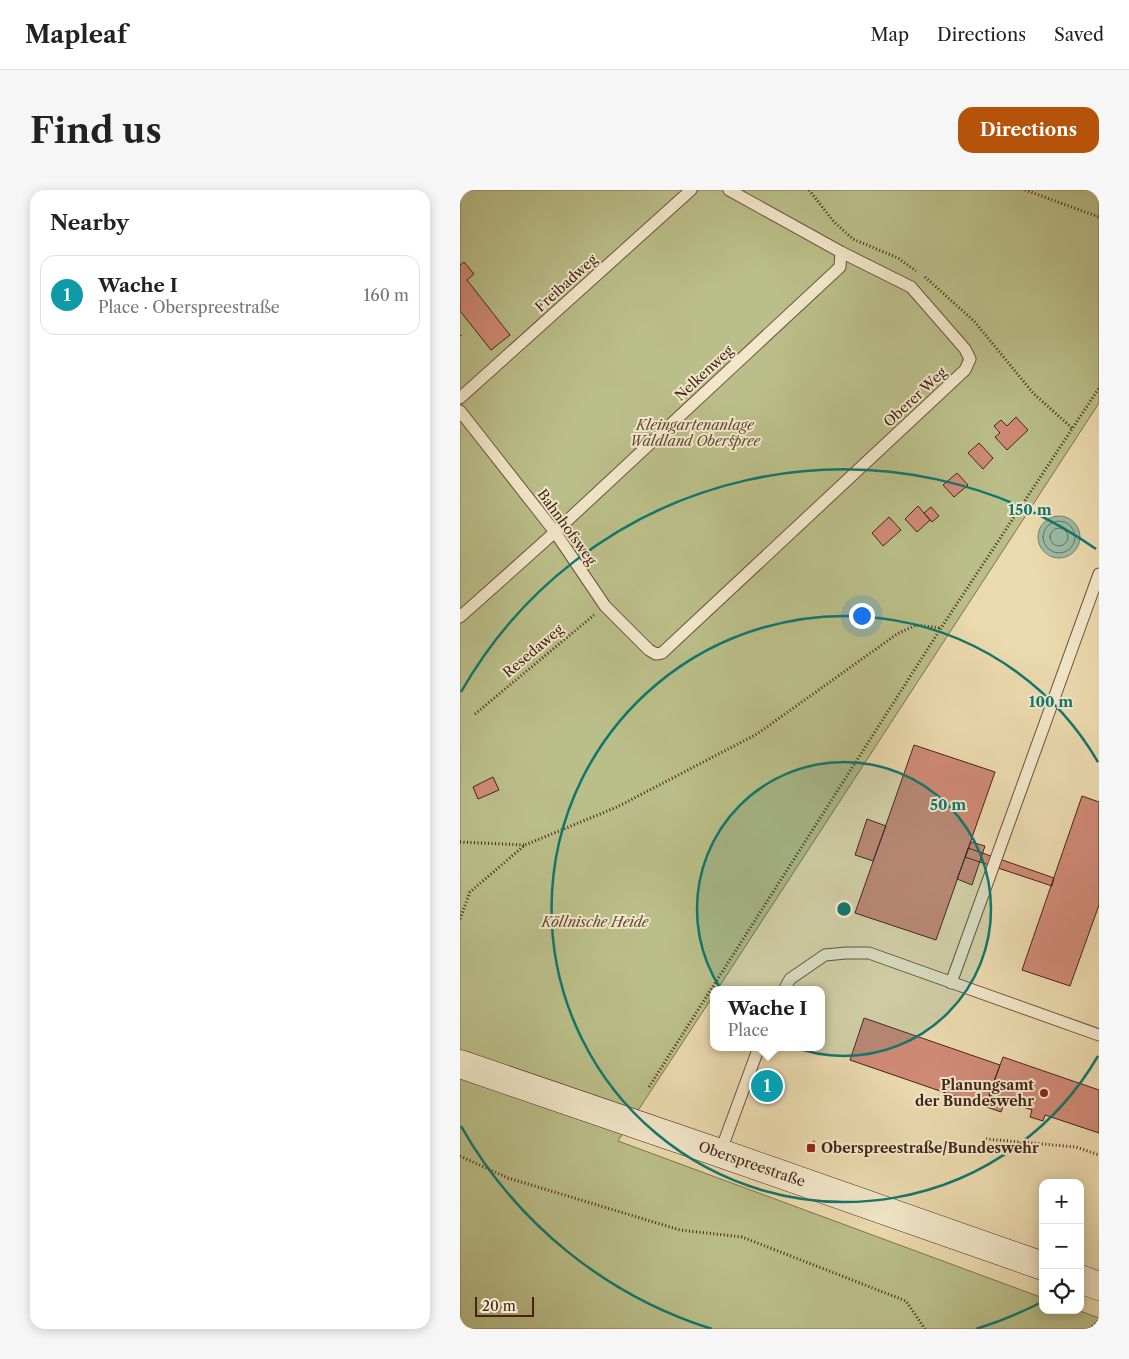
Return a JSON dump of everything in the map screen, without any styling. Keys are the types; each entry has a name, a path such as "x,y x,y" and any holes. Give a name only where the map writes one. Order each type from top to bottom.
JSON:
{"main road":[{"name":"Oberspreestraße","path":"460,1064 720,1152 1039,1265"},
{"path":"1084,1280 1099,1286"}],"lane":[{"name":"Freibadweg","path":"460,398 691,190"},
{"name":"Oberer Weg","path":"656,654 662,653 965,370 970,359 965,348 911,288 729,190"},
{"name":"Nelkenweg","path":"460,617 555,532 840,267 841,252"},
{"name":"Bahnhofsweg","path":"460,412 555,532 605,606 649,650 656,654"},
{"path":"951,982 1099,574"},
{"path":"786,986 790,979 825,956 846,952 869,952 1099,1035"},
{"path":"720,1152 758,1051"}],"path":[{"path":"1025,190 1099,217"},
{"path":"713,986 941,628 1099,388"},
{"name":"Resedaweg","path":"475,714 605,606"},
{"path":"460,919 470,892 525,846 617,807 757,734 897,634 916,625 941,628"},
{"path":"460,842 525,846"},
{"path":"649,1087 710,991"},
{"path":"986,1139 1076,1147 1099,1154"},
{"path":"811,1148 814,1141"},
{"path":"460,1156 508,1178 680,1230 742,1237 906,1301 926,1329"},
{"path":"1090,1329 1099,1320"}],"green space":[{"path":"460,190 1099,190 1099,403 720,986 710,986 710,1001 618,1141 1039,1297 1039,1314 1084,1313 1099,1318 1099,1329 460,1329"}],"water":[{"path":"1059,516 1074,522 1080,537 1074,552 1059,558 1044,552 1038,537 1044,522"}],"building":[{"path":"464,262 474,274 467,280 510,335 491,350 460,311 460,265"},
{"path":"1016,417 1028,430 1007,450 995,437 1000,433 994,426 1001,420 1007,426"},
{"path":"979,443 993,458 983,469 968,453"},
{"path":"957,473 968,485 954,497 943,485"},
{"path":"918,506 930,520 917,532 905,519"},
{"path":"931,507 939,516 932,522 924,513"},
{"path":"889,517 901,530 883,546 872,533"},
{"path":"914,745 995,772 936,940 855,913"},
{"path":"493,777 499,790 478,799 473,787"},
{"path":"1082,796 1099,802 1099,905 1070,986 1022,970"},
{"path":"867,819 886,826 873,861 855,855"},
{"path":"971,842 985,846 972,885 957,879"},
{"path":"968,848 1054,878 1052,886 965,857"},
{"path":"864,1018 1000,1065 989,1095 1005,1101 1001,1112 850,1060"},
{"name":"Planungsamt der Bundeswehr","path":"1003,1057 1099,1090 1099,1133 1045,1115 1043,1121 1030,1117 1032,1110 989,1095"},
{"path":"762,1078 776,1083 770,1101 755,1095"}],"place":[{"name":"Wache I","path":"767,1086"},
{"name":"Planungsamt der Bundeswehr","path":"1044,1093"},
{"name":"Oberspreestraße/Bundeswehr","path":"811,1148"}],"park label":[{"name":"Kleingartenanlage Waldland Oberspree","path":"695,434"},
{"name":"Köllnische Heide","path":"595,922"}]}
